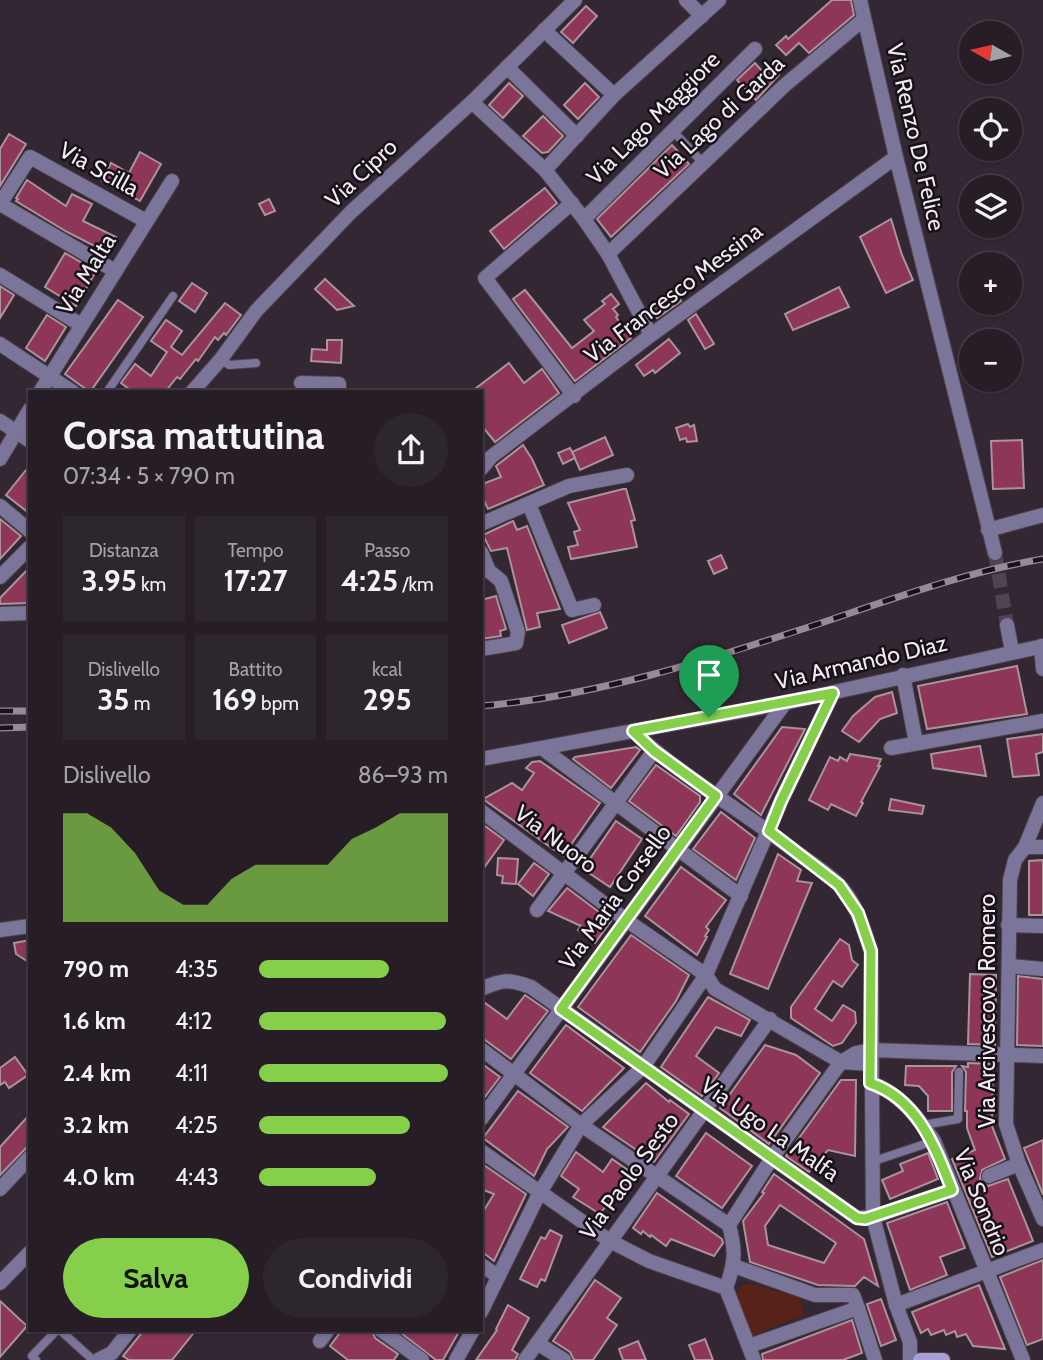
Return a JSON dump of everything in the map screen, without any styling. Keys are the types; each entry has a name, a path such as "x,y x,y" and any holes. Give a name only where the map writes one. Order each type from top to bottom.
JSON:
{"main road":[{"path":"920,1360 943,1360"}],"street":[{"name":"Via Cipro","path":"194,390 221,359 256,311 351,212 472,102 575,0"},
{"path":"686,0 702,16"},
{"path":"545,170 614,95 719,0"},
{"name":"Via Renzo De Felice","path":"860,0 896,157 995,553"},
{"name":"Via Lago di Garda","path":"608,254 785,85 864,19"},
{"path":"544,30 614,95"},
{"name":"Via Lago Maggiore","path":"584,219 755,49"},
{"path":"507,67 577,136"},
{"path":"472,102 545,170 572,203 608,254 651,335"},
{"name":"Via Scilla","path":"0,204 30,157 146,220"},
{"name":"Via Francesco Messina","path":"483,467 491,457 651,335 896,157"},
{"name":"Via Malta","path":"41,390 172,181"},
{"path":"572,203 485,278 574,396"},
{"path":"0,204 115,271"},
{"path":"0,275 81,325"},
{"path":"0,344 70,390"},
{"path":"301,383 339,384 339,390"},
{"path":"0,459 28,411"},
{"path":"0,421 28,440"},
{"path":"483,523 569,486 627,475"},
{"path":"529,504 572,610 594,605"},
{"path":"0,506 28,529"},
{"path":"988,530 1043,515"},
{"path":"0,577 28,549"},
{"path":"483,557 489,571 500,581 518,632 516,643 483,649"},
{"path":"0,614 28,613"},
{"path":"1007,625 1012,651"},
{"path":"1042,646 1043,669"},
{"name":"Via Armando Diaz","path":"483,759 785,703 1042,646"},
{"path":"903,676 916,743"},
{"path":"483,1308 539,1194 581,1125 643,1067 706,975 781,801 833,693"},
{"name":"Via Maria Corsello","path":"483,1116 785,703"},
{"path":"891,748 1043,721"},
{"path":"633,731 654,751 769,831 839,885 858,913 871,951 873,1217 896,1305 920,1360"},
{"path":"543,749 741,896"},
{"path":"537,910 654,751"},
{"name":"Via Arcivescovo Romero","path":"1043,803 1025,847 1012,869 1006,1056 1006,1124 1019,1164 1043,1219"},
{"name":"Via Nuoro","path":"483,813 626,920 706,975 715,989 841,1062"},
{"path":"1025,847 1043,847"},
{"path":"1009,925 1043,926"},
{"path":"0,930 28,926"},
{"path":"1009,966 1043,969"},
{"name":"Via Ugo La Malfa","path":"483,988 511,979 531,987 857,1218 873,1217"},
{"name":"Via Paolo Sesto","path":"525,1360 770,1019"},
{"path":"483,1051 581,1125 729,1225 734,1244 734,1266 726,1288 751,1353 858,1308"},
{"path":"729,1225 772,1158 841,1062 856,1053 871,1057 1043,1056"},
{"name":"Via Sondrio","path":"870,1083 886,1088 923,1125 934,1141 1023,1360"},
{"path":"483,1152 610,1241 649,1261 726,1288"},
{"path":"0,1189 28,1159"},
{"path":"989,1176 1019,1164"},
{"path":"873,1217 952,1190"},
{"path":"896,1305 1043,1250"},
{"path":"0,1283 28,1254"},
{"path":"483,1266 498,1276"},
{"path":"734,1266 814,1295 853,1295 875,1360"},
{"path":"98,1360 112,1353 128,1332"},
{"path":"384,1332 422,1360"},
{"path":"456,1360 472,1332"},
{"path":"537,1343 564,1360"}],"lane":[{"path":"672,130 702,162"},
{"path":"108,390 173,296"},
{"path":"221,359 229,365 256,363"},
{"path":"923,1125 958,1119 959,1072"},
{"path":"871,1162 934,1141"},
{"path":"36,1360 32,1356 56,1332"},
{"path":"60,1332 93,1360"}],"shaded area":[{"path":"750,1284 799,1297 805,1315 752,1335 737,1295 741,1287"}],"building":[{"path":"832,0 851,0 854,15 809,53 799,43 786,55 776,45 786,36 788,39"},
{"path":"586,6 597,16 573,43 561,32"},
{"path":"755,63 762,71 769,64 779,75 756,100 737,80"},
{"path":"509,83 523,96 503,118 489,105"},
{"path":"585,83 599,97 578,119 564,105"},
{"path":"543,116 563,136 548,152 542,153 523,136"},
{"path":"9,134 26,144 0,186 0,149"},
{"path":"672,145 689,164 611,237 597,219"},
{"path":"140,152 161,164 140,201 102,181 111,163 129,173"},
{"path":"27,180 66,206 72,194 92,204 83,221 116,237 108,253 16,201"},
{"path":"545,188 557,203 504,249 490,231"},
{"path":"269,199 275,211 265,215 259,204"},
{"path":"891,219 913,280 886,293 860,237"},
{"path":"65,253 96,271 76,306 45,287"},
{"path":"325,279 354,306 337,310 315,289"},
{"path":"192,283 207,293 195,312 179,301"},
{"path":"0,286 14,295 0,318"},
{"path":"839,287 849,307 793,330 785,314"},
{"path":"525,290 572,348 594,331 584,320 605,304 602,301 611,294 619,304 613,309 618,315 616,317 631,338 575,381 513,299"},
{"path":"672,290 681,301 657,318 649,307"},
{"path":"118,300 143,317 91,390 87,390 65,374"},
{"path":"225,303 241,315 226,335 224,333 218,340 215,337 198,361 196,359 180,379 177,377 167,390 130,390 121,383 135,364 151,376 167,352 151,341 166,320 182,331 171,347 182,355"},
{"path":"696,314 714,344 705,349 688,320"},
{"path":"47,315 66,327 45,361 26,348"},
{"path":"669,339 680,353 655,373 653,370 644,376 636,365"},
{"path":"327,340 342,340 341,363 311,361 312,349 327,350"},
{"path":"509,363 524,383 542,369 559,393 495,442 483,427 483,390 474,390"},
{"path":"688,424 690,427 694,425 697,441 687,442 686,438 680,440 676,428"},
{"path":"605,437 613,455 580,470 572,452"},
{"path":"1022,440 1024,488 993,489 991,441"},
{"path":"523,445 544,485 488,509 483,498 483,488 485,483 501,477 496,466"},
{"path":"570,448 575,458 563,464 558,453"},
{"path":"28,468 28,512 6,495"},
{"path":"626,489 635,520 631,521 637,547 571,559 568,547 578,545 574,532 580,530 568,503"},
{"path":"0,519 21,536 0,559"},
{"path":"513,521 517,530 527,526 560,609 537,613 540,627 527,630 507,548 491,551 483,535"},
{"path":"721,555 727,568 714,574 708,561"},
{"path":"28,569 28,603 0,604 0,598"},
{"path":"496,596 506,629 500,631 501,636 483,639 483,599"},
{"path":"600,612 607,628 569,643 562,625"},
{"path":"1017,666 1027,714 927,729 918,686"},
{"path":"892,692 897,713 880,719 859,742 842,731 853,716 875,697"},
{"path":"782,727 805,729 761,815 734,794"},
{"path":"1043,734 1043,752 1036,754 1039,775 1013,777 1007,739"},
{"path":"980,746 986,776 933,768 931,754"},
{"path":"636,747 640,750 611,788 573,759 575,757"},
{"path":"850,754 881,759 856,816 831,804 828,810 809,800 830,757 838,761 840,757 847,761"},
{"path":"540,761 600,803 563,856 483,799 512,783 522,790 534,773 526,768 532,762"},
{"path":"656,765 700,796 700,802 676,836 629,801"},
{"path":"891,799 924,806 922,814 889,810"},
{"path":"721,812 755,838 736,880 693,849"},
{"path":"616,821 642,839 610,887 583,869"},
{"path":"483,824 504,840 483,869"},
{"path":"778,854 801,870 797,881 812,883 768,989 730,974"},
{"path":"498,858 518,859 516,884 502,883 503,876 497,875"},
{"path":"1043,860 1043,915 1029,915 1029,861"},
{"path":"534,863 549,874 533,896 518,884"},
{"path":"681,867 726,900 706,927 709,930 705,936 707,937 697,955 645,916"},
{"path":"567,888 611,921 595,943 578,930 581,926 548,911"},
{"path":"631,935 689,975 676,1001 640,1052 578,1007"},
{"path":"840,939 849,945 852,960 858,965 842,987 833,981 815,1009 832,1021 843,1005 855,1012 856,1023 842,1043 833,1046 791,1018 791,1007"},
{"path":"28,940 28,962 16,954 14,943"},
{"path":"970,974 996,975 995,1045 968,1044"},
{"path":"1018,976 1043,979 1043,1046 1017,1045"},
{"path":"525,995 548,1011 511,1059 483,1038 483,1001 507,1019"},
{"path":"708,997 750,1020 741,1036 716,1027 696,1056 719,1073 702,1096 661,1067"},
{"path":"566,1025 624,1068 582,1111 530,1073"},
{"path":"765,1045 796,1055 820,1073 769,1144 720,1108"},
{"path":"15,1057 28,1075 9,1088 5,1082 0,1085 0,1068"},
{"path":"968,1063 993,1064 992,1126 1005,1159 982,1170 980,1179 988,1186 1008,1179 1033,1241 992,1257 952,1159 975,1150 967,1128 965,1111 966,1072 962,1066 968,1067"},
{"path":"483,1064 500,1077 483,1099"},
{"path":"906,1066 956,1066 952,1072 952,1111 928,1111 928,1096 919,1086 905,1085"},
{"path":"841,1080 856,1080 855,1156 828,1150 809,1172 786,1156"},
{"path":"646,1083 689,1114 654,1162 603,1127"},
{"path":"518,1091 568,1127 547,1149 534,1176 483,1138"},
{"path":"28,1116 28,1146 0,1175 0,1147"},
{"path":"706,1133 752,1166 722,1208 676,1176"},
{"path":"1043,1140 1043,1195 1024,1148"},
{"path":"576,1152 603,1172 612,1159 638,1177 626,1193 618,1189 600,1214 573,1197 579,1189 561,1176"},
{"path":"928,1153 938,1179 890,1199 882,1180 903,1171 900,1164"},
{"path":"483,1164 526,1194 494,1261 483,1253 483,1212 494,1194 483,1190"},
{"path":"774,1174 864,1239 878,1286 864,1277 855,1286 818,1285 750,1262 743,1221 764,1193 762,1192","holes":["780,1205 836,1243 824,1263 768,1245 765,1226"]},
{"path":"657,1193 722,1239 723,1243 714,1256 671,1239 666,1246 651,1235 650,1237 643,1231 641,1234 633,1228"},
{"path":"947,1202 965,1248 940,1257 947,1275 910,1290 887,1223"},
{"path":"550,1230 562,1236 545,1281 541,1279 537,1287 520,1279 541,1237 545,1239"},
{"path":"1043,1260 1043,1339 1027,1345 1000,1277"},
{"path":"595,1280 621,1298 607,1318 617,1325 593,1360 574,1360 570,1352 553,1341"},
{"path":"979,1285 1005,1349 973,1346 966,1334 957,1337 955,1331 946,1335 944,1330 931,1335 928,1329 921,1333 912,1312"},
{"path":"881,1299 896,1340 881,1346 867,1304"},
{"path":"0,1301 27,1326 0,1357"},
{"path":"508,1305 529,1318 512,1350 518,1354 515,1360 476,1360 497,1330"},
{"path":"852,1320 862,1353 843,1360 763,1360 762,1354"},
{"path":"142,1332 194,1332 172,1360 129,1360 123,1356"},
{"path":"340,1332 373,1332 375,1338 398,1354 394,1360 348,1360 330,1346"},
{"path":"400,1332 459,1332 443,1360 436,1360"},
{"path":"705,1339 713,1360 695,1360 689,1345"},
{"path":"638,1341 646,1360 623,1360 619,1349"}],"tunnel":[{"path":"995,553 1007,625"}],"railway":[{"path":"483,706 567,694 652,675 957,579 1043,559"},
{"path":"0,711 28,711"},
{"path":"0,728 28,727"}],"route":[{"path":"833,693 769,831 839,885 858,913 871,951 870,1083 886,1088 923,1125 934,1141 952,1190 873,1217 857,1218 561,1009 716,796 654,751 633,731 709,717 833,693"}]}
